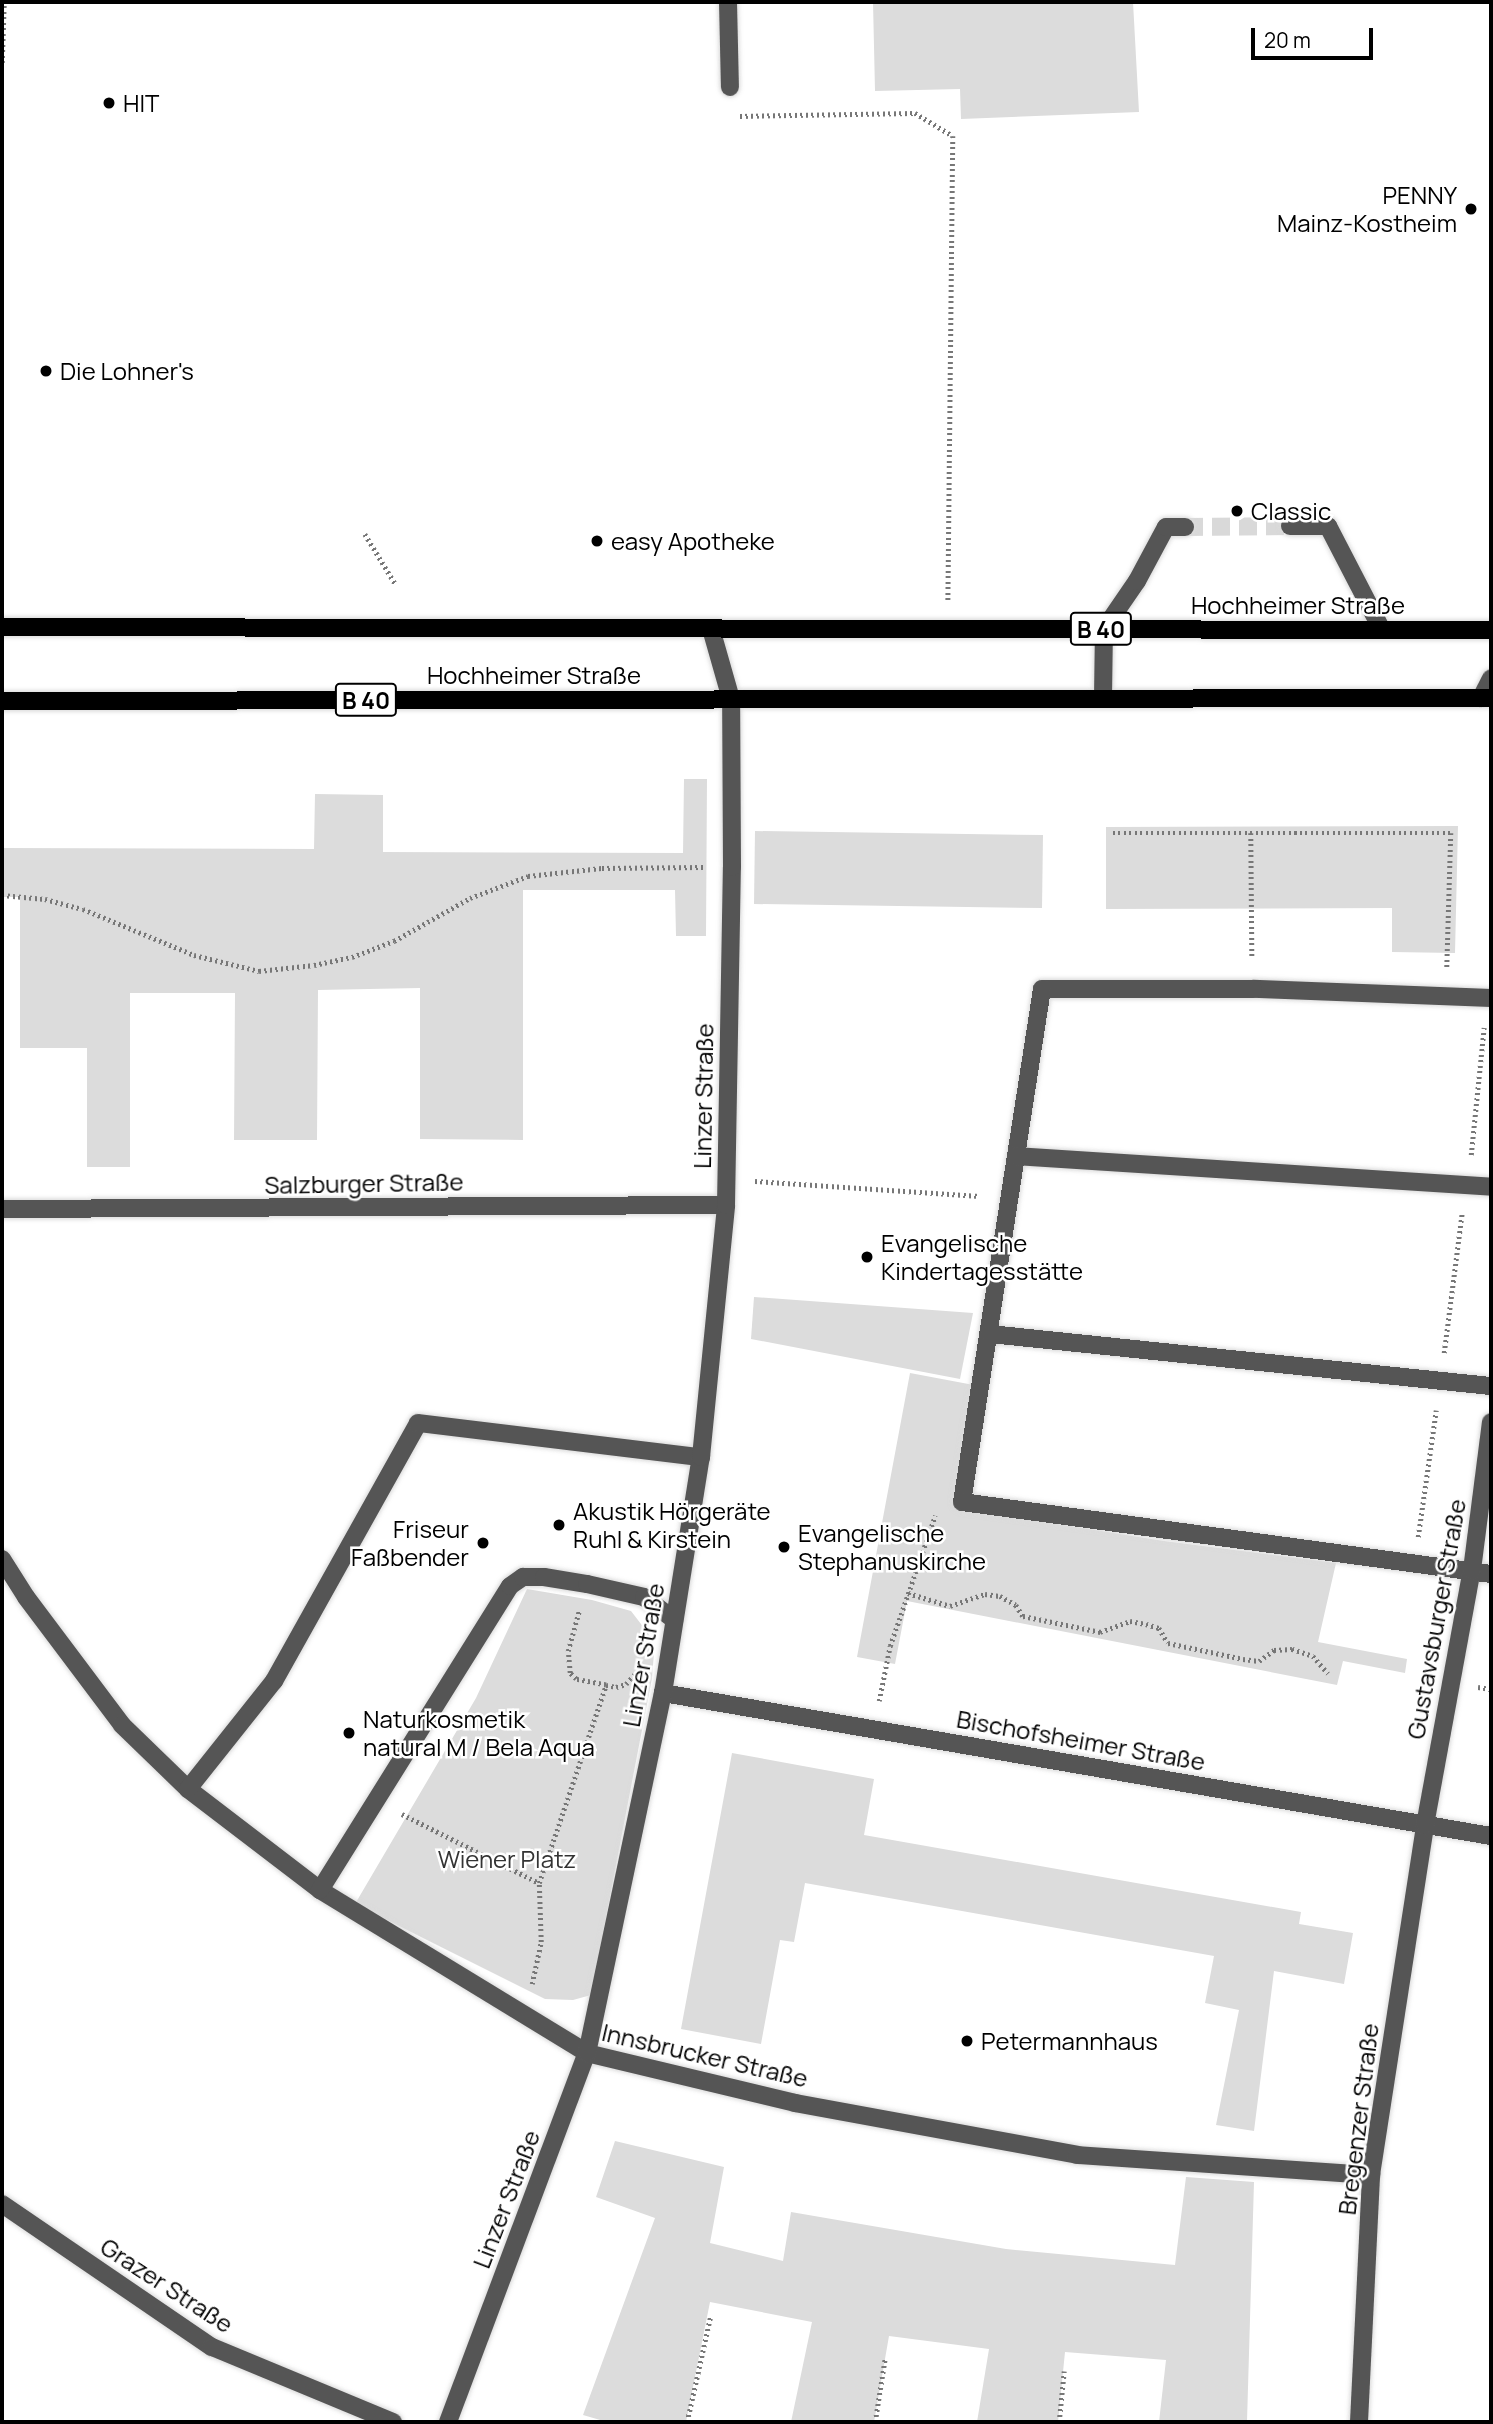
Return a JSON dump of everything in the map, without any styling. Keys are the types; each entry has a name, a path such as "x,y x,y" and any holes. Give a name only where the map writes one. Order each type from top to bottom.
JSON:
{"main road":[{"name":"Hochheimer Straße","path":"2,627 1491,630"},
{"name":"Hochheimer Straße","path":"2,701 1486,698"}],"street":[{"path":"728,2 730,86"},
{"path":"1290,526 1328,526 1382,630"},
{"path":"1103,698 1104,629 1137,581 1166,527 1185,527"},
{"path":"710,629 731,699"},
{"name":"Hochheimer Straße","path":"1486,698 1491,678"},
{"name":"Linzer Straße","path":"448,2422 587,2053 663,1693 701,1457 726,1205 732,867 731,699"},
{"path":"1489,998 1446,994 1253,989 1042,989 962,1502 1491,1574"},
{"path":"1016,1156 1491,1187"},
{"name":"Salzburger Straße","path":"2,1209 726,1205"},
{"path":"990,1334 1491,1386"},
{"name":"Gustavsburger Straße","path":"1425,1825 1472,1570 1491,1422"},
{"path":"188,1789 274,1681 418,1423 701,1457"},
{"name":"Innsbrucker Straße","path":"2,1559 26,1597 122,1725 188,1789 320,1890 587,2053 795,2103 1077,2155 1371,2175"},
{"path":"320,1890 510,1586 523,1577 544,1577 587,1584 644,1597 674,1620"},
{"name":"Bischofsheimer Straße","path":"663,1693 1491,1836"},
{"name":"Bregenzer Straße","path":"1359,2422 1371,2175 1425,1825"},
{"name":"Grazer Straße","path":"2,2204 212,2347 393,2422"}],"path":[{"path":"2,63 4,2"},
{"path":"730,86 729,116 915,113 953,136 948,629"},
{"path":"365,534 396,585"},
{"path":"1113,833 1451,833 1446,994"},
{"path":"1251,833 1253,989"},
{"path":"2,894 45,899 83,909 194,955 259,971 286,970 352,957 394,941 470,898 528,876 602,868 732,867"},
{"path":"1414,1562 1489,998"},
{"path":"726,1179 1010,1198"},
{"path":"873,1729 890,1646 936,1512"},
{"path":"530,2019 533,1970 541,1942 539,1883 606,1685 576,1679 570,1674 567,1662 587,1584"},
{"path":"908,1593 950,1606 985,1594 1000,1597 1016,1605 1023,1616 1100,1632 1130,1621 1146,1624 1159,1629 1168,1643 1243,1659 1259,1661 1274,1650 1292,1649 1312,1656 1328,1674"},
{"path":"377,1801 539,1883"},
{"path":"687,2422 710,2318"},
{"path":"875,2422 885,2358"},
{"path":"1059,2422 1064,2371"}],"green space":[{"path":"873,2 1133,2 1139,112 961,119 960,89 875,91"},
{"path":"684,779 707,779 706,936 676,936 675,890 523,890 523,1140 420,1139 420,988 318,990 317,1140 234,1140 235,993 130,993 130,1167 87,1167 87,1048 20,1048 20,897 2,897 2,848 314,849 315,794 383,795 383,852 683,853"},
{"path":"1458,826 1455,953 1392,952 1392,908 1106,909 1106,827"},
{"path":"755,831 1043,835 1042,908 754,904"},
{"path":"754,1297 973,1313 960,1379 751,1339"},
{"path":"910,1373 979,1386 956,1508 1164,1541 1336,1563 1318,1642 1407,1659 1405,1673 1343,1661 1337,1685 907,1601 895,1664 857,1657"},
{"name":"Wiener Platz","path":"527,1589 592,1600 631,1611 651,1637 654,1653 652,1678 591,1995 573,2000 545,1999 355,1904 476,1698"},
{"path":"732,1753 874,1779 864,1835 1301,1912 1299,1924 1353,1933 1344,1984 1274,1971 1254,2131 1216,2125 1239,2010 1205,2003 1214,1956 805,1883 794,1942 780,1940 761,2044 681,2029"},
{"path":"615,2141 724,2167 710,2243 783,2261 791,2212 1006,2249 1175,2265 1186,2177 1254,2182 1247,2422 1159,2422 1166,2360 1065,2352 1058,2422 977,2422 989,2349 889,2336 874,2422 791,2422 812,2322 710,2302 686,2422 607,2422 583,2415 655,2218 596,2197"}],"tunnel":[{"path":"1185,527 1290,526"}],"place":[{"name":"HIT","path":"109,103"},
{"name":"PENNY Mainz-Kostheim","path":"1471,209"},
{"name":"Die Lohner's","path":"46,371"},
{"name":"Classic","path":"1237,511"},
{"name":"easy Apotheke","path":"597,541"},
{"name":"Evangelische Kindertagesstätte","path":"867,1257"},
{"name":"Akustik Hörgeräte Ruhl & Kirstein","path":"559,1525"},
{"name":"Friseur Faßbender","path":"483,1543"},
{"name":"Evangelische Stephanuskirche","path":"784,1547"},
{"name":"Naturkosmetik natural M / Bela Aqua","path":"349,1733"},
{"name":"Petermannhaus","path":"967,2041"}]}
